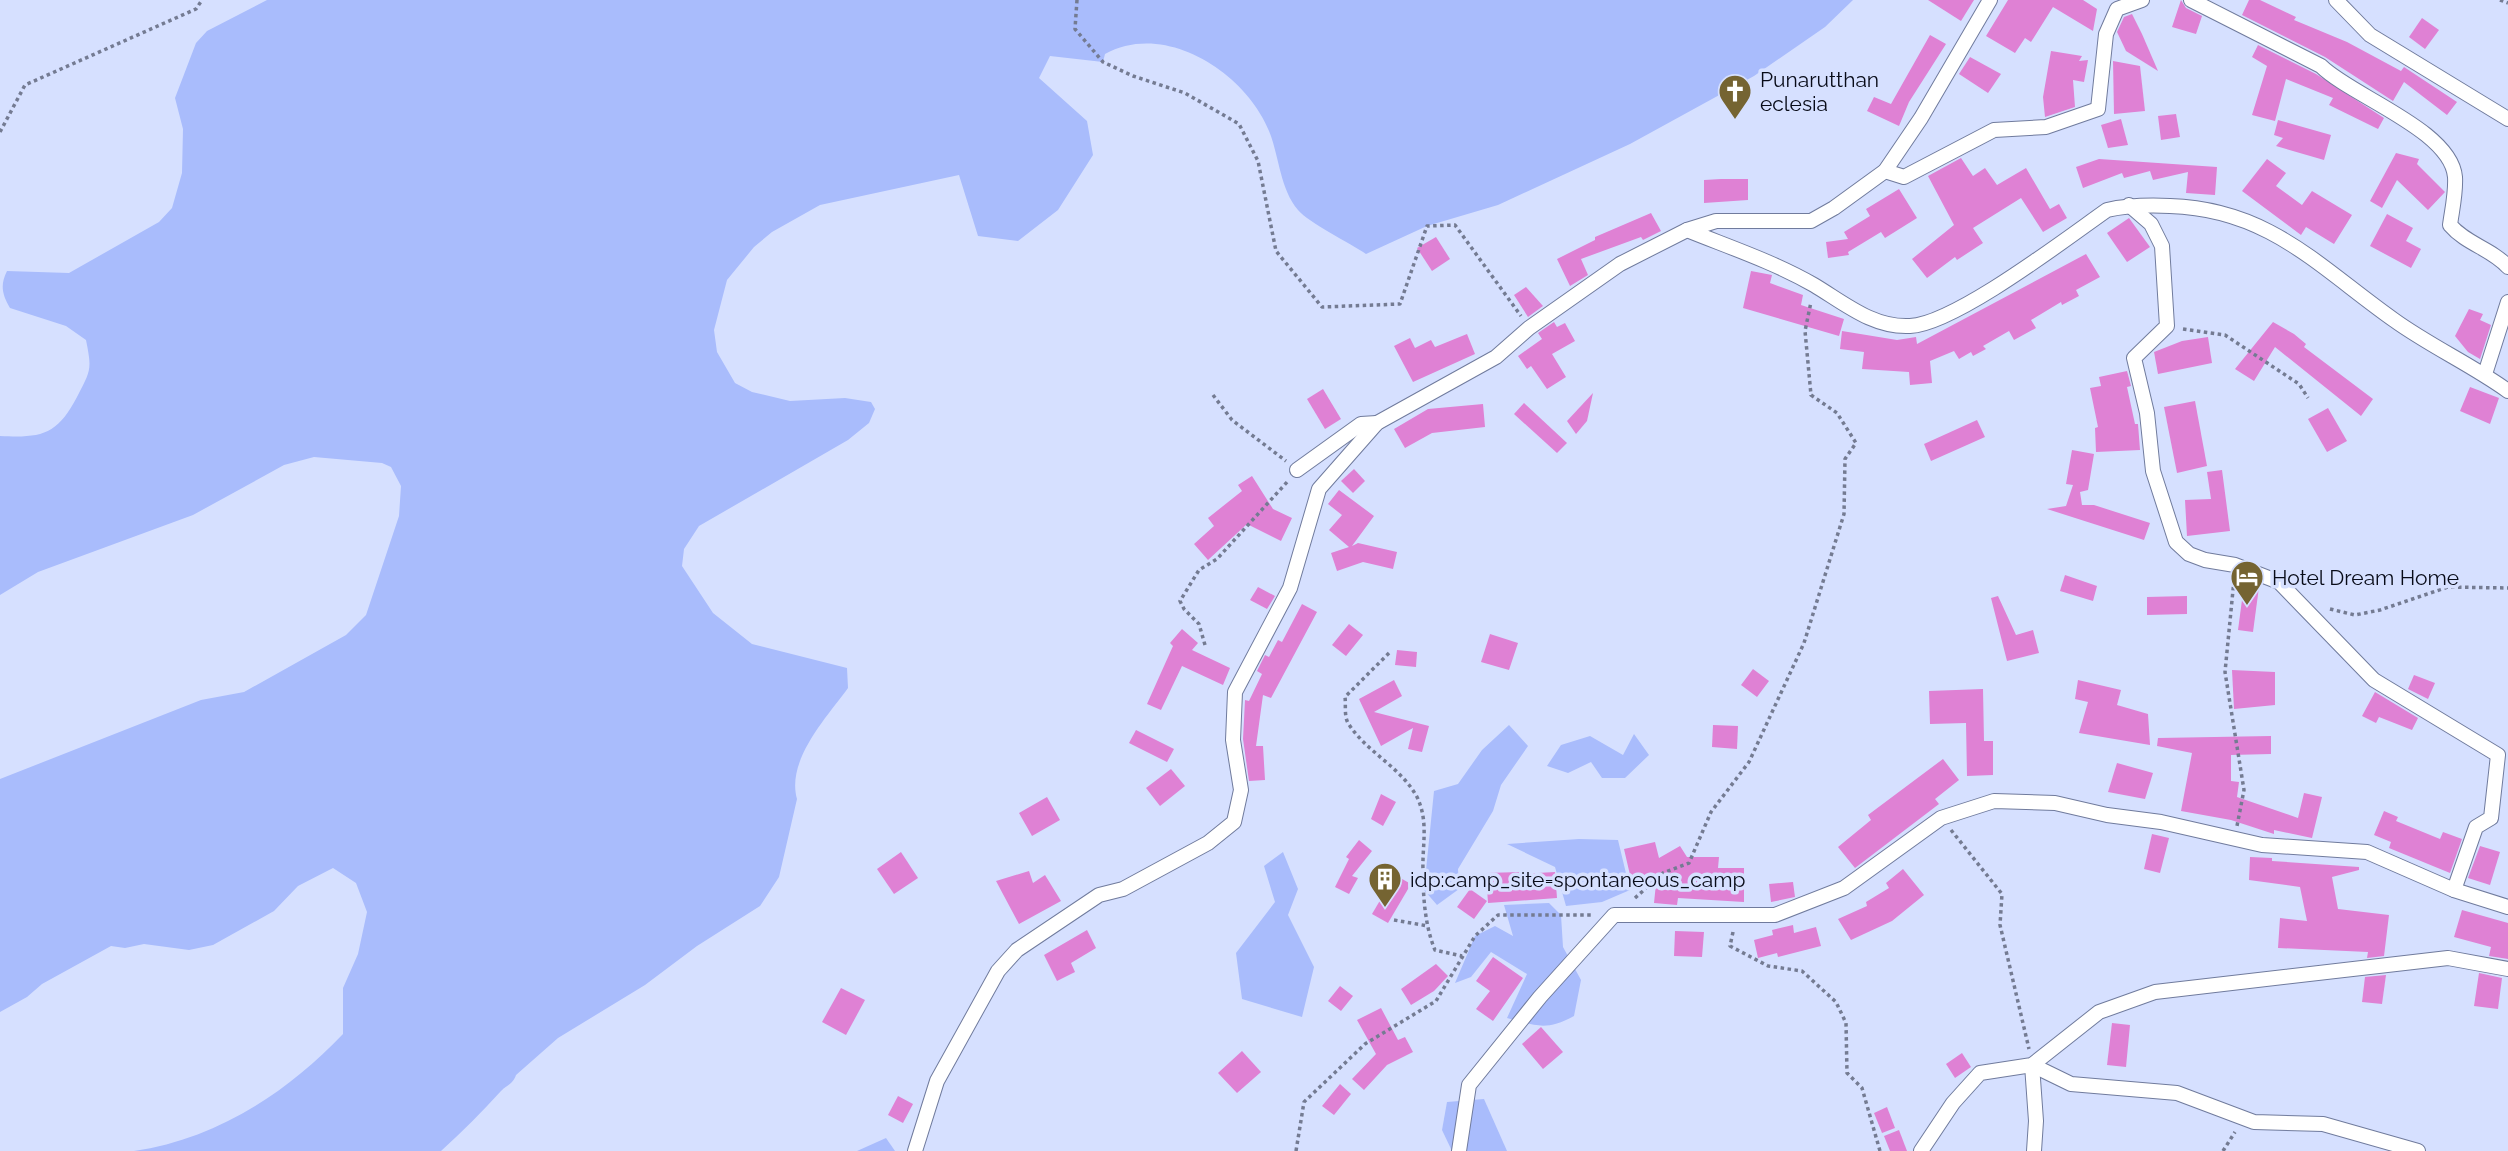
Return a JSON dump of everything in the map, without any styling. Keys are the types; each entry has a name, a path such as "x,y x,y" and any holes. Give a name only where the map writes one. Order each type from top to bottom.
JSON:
{"street":[{"path":"915,1151 937,1081 998,971 1017,950 1098,895 1123,889 1209,843 1234,822 1241,790 1233,740 1235,692 1290,589 1319,489 1377,423 1496,357 1529,328 1620,264 1687,230 1716,221 1811,221 1885,171 1921,118 1990,0"},
{"path":"1885,171 1903,177 1994,130 2046,127 2098,109 2106,34 2117,9 2142,0"},
{"path":"2191,0 2321,66 2338,83 2388,106 2440,145 2455,174 2451,226 2458,235 2499,257 2508,267"},
{"path":"2336,0 2370,35 2508,119"},
{"path":"1687,230 1747,253 1814,285 1851,312 1910,327 1933,322 1991,290 2107,210 2129,205 2202,207 2238,216 2297,247 2396,322 2485,374 2508,391"},
{"path":"2129,205 2151,224 2162,246 2167,326 2134,358 2147,414 2152,471 2176,542 2189,554 2205,560 2235,565 2279,582 2374,680 2498,755 2491,818 2476,827 2454,890"},
{"path":"2485,374 2508,302"},
{"path":"1297,470 1361,424 1377,423"},
{"path":"1459,1151 1469,1084 1540,997 1614,915 1775,915 1844,888 1941,818 1994,801 2055,803 2295,850 2367,852 2454,890 2508,907"},
{"path":"1921,1151 1953,1103 1980,1073 2032,1065 2099,1012 2155,992 2448,958 2508,969"},
{"path":"2032,1065 2036,1121 2034,1151"},
{"path":"2032,1065 2071,1084 2177,1094 2254,1122 2323,1124 2418,1151"}],"path":[{"path":"0,132 25,85 196,9 202,0"},
{"path":"1077,0 1075,29 1103,62 1133,76 1185,93 1239,124 1258,161 1276,251 1322,307 1401,304 1427,226 1455,225 1529,328"},
{"path":"2500,0 2508,3"},
{"path":"1296,1151 1304,1102 1365,1044 1436,1001 1475,936 1498,915 1614,915 1663,873 1689,863 1711,812 1749,762 1804,643 1844,514 1845,458 1856,443 1837,413 1811,395 1805,331 1814,285"},
{"path":"2167,326 2225,335 2299,384 2308,398"},
{"path":"1205,645 1199,624 1180,601 1199,570 1225,550 1277,496 1297,470 1232,420 1213,394"},
{"path":"2235,565 2225,672 2244,790 2235,838"},
{"path":"2302,605 2356,615 2380,610 2448,587 2508,588"},
{"path":"1389,653 1345,696 1347,721 1382,761 1405,779 1417,798 1425,820 1422,870 1428,926 1436,950 1462,956"},
{"path":"1941,818 2002,894 2000,925 2008,968 2017,988 2032,1065"},
{"path":"1736,915 1730,946 1768,966 1802,971 1836,1002 1846,1023 1847,1073 1862,1087 1880,1151"},
{"path":"1394,919 1428,926"}],"shaded area":[{"path":"267,0 1853,0 1825,27 1754,76 1630,144 1498,205 1427,226 1366,254 1320,227 1298,210 1287,192 1269,131 1258,109 1242,89 1200,58 1177,48 1153,44 1128,45 1105,54 1103,62 1050,56 1039,78 1087,121 1093,155 1058,210 1018,241 978,236 959,175 820,205 772,232 754,247 727,280 714,330 717,352 735,383 752,392 790,401 845,398 871,402 875,409 869,423 848,440 699,526 684,549 682,566 713,613 752,644 847,668 848,688 810,740 797,769 797,799 779,877 760,906 697,946 645,985 558,1038 516,1075 441,1151 134,1151 193,1136 248,1110 298,1075 343,1034 343,988 358,954 367,912 356,883 333,868 298,886 274,911 213,945 189,950 144,944 125,948 111,946 42,984 27,997 0,1012 0,779 201,700 244,692 346,635 366,615 399,516 401,486 391,467 382,463 314,457 284,465 193,515 38,572 0,595 0,436 38,435 55,427 70,410 88,375 89,364 86,340 66,326 10,308 3,285 7,271 69,273 159,222 172,208 182,173 183,129 175,98 196,43 207,31"},
{"path":"1509,725 1528,746 1501,785 1493,811 1458,869 1459,889 1437,905 1424,890 1434,791 1458,784 1482,750"},
{"path":"1634,734 1649,755 1625,778 1602,778 1591,762 1568,773 1547,766 1561,745 1590,736 1623,755"},
{"path":"1579,839 1618,840 1630,890 1602,902 1566,906 1555,867 1507,844"},
{"path":"1283,852 1298,889 1288,915 1314,967 1302,1017 1242,999 1236,953 1275,902 1264,866"},
{"path":"1549,903 1561,915 1563,947 1581,980 1574,1016 1556,1024 1541,1026 1507,1018 1527,974 1491,952 1471,977 1455,983 1475,936 1495,926 1513,936 1504,905"},
{"path":"1484,1099 1507,1151 1452,1151 1442,1130 1447,1102"},
{"path":"886,1138 895,1151 857,1151"}],"building":[{"path":"1928,0 1974,0 1961,21"},
{"path":"2008,0 2083,0 2097,9 2093,31 2053,7 2031,42 2025,38 2015,53 1986,36"},
{"path":"2181,0 2186,8 2202,16 2196,34 2172,27"},
{"path":"2249,0 2260,0 2296,17 2294,20 2347,42 2401,71 2404,67 2457,102 2447,115 2404,82 2393,101 2325,57 2242,15"},
{"path":"2132,14 2158,71 2126,51 2117,32 2124,17"},
{"path":"2422,18 2439,30 2425,49 2409,37"},
{"path":"1930,35 1946,44 1909,102 1899,126 1867,111 1874,97 1891,104"},
{"path":"2258,45 2316,74 2384,118 2378,129 2329,105 2333,98 2286,79 2275,121 2252,115 2267,66 2252,57"},
{"path":"2051,51 2082,56 2079,61 2088,60 2084,82 2073,80 2075,107 2045,117 2043,97"},
{"path":"1970,57 2001,74 1988,93 1959,74"},
{"path":"2113,61 2140,66 2145,111 2114,114"},
{"path":"2176,114 2180,137 2161,140 2158,116"},
{"path":"2121,119 2128,145 2108,148 2101,125"},
{"path":"2278,120 2331,135 2324,160 2276,146 2283,138 2274,135"},
{"path":"2396,153 2419,159 2417,164 2445,192 2428,210 2397,180 2382,208 2370,201"},
{"path":"1961,158 1973,176 1985,168 1997,185 2026,168 2050,209 2059,204 2067,218 2043,232 2021,198 1973,228 1983,243 1957,260 1955,257 1927,278 1912,259 1954,225 1928,176"},
{"path":"2099,159 2217,167 2215,195 2186,193 2188,172 2153,180 2150,171 2124,178 2122,173 2083,188 2076,167"},
{"path":"2267,159 2286,173 2276,186 2302,205 2312,191 2352,215 2334,244 2306,227 2301,235 2242,191"},
{"path":"1748,179 1748,200 1704,203 1704,180"},
{"path":"1899,189 1917,218 1885,238 1881,232 1848,252 1849,255 1828,258 1826,242 1848,239 1844,232 1870,216 1866,209"},
{"path":"1651,213 1661,231 1643,240 1641,237 1581,259 1588,275 1570,286 1557,259 1595,240 1595,237"},
{"path":"2387,214 2413,228 2406,241 2421,249 2411,268 2370,246"},
{"path":"2129,218 2150,247 2127,262 2107,233"},
{"path":"1436,237 1450,259 1432,271 1417,248"},
{"path":"2086,254 2100,277 2076,290 2079,296 2062,305 2061,302 2031,320 2036,328 2014,340 2009,331 1983,346 1986,349 1973,356 1971,352 1959,359 1954,351 1930,361 1932,383 1910,385 1909,372 1862,369 1864,352 1840,349 1842,331 1897,340 1916,337 1917,344"},
{"path":"1751,271 1772,275 1770,283 1803,295 1801,305 1844,319 1839,336 1743,308"},
{"path":"1526,287 1543,306 1528,317 1514,295"},
{"path":"2469,309 2483,314 2480,320 2491,325 2480,359 2468,352 2455,336"},
{"path":"1554,322 1557,327 1565,323 1575,341 1552,354 1566,377 1547,389 1531,366 1527,369 1518,356 1542,339 1538,333"},
{"path":"2273,322 2294,334 2306,344 2304,347 2373,399 2361,416 2275,347 2254,381 2235,369"},
{"path":"1467,334 1475,354 1413,382 1394,346 1410,338 1415,348 1431,340 1435,347"},
{"path":"2208,337 2212,363 2158,374 2154,352 2182,341"},
{"path":"2127,371 2131,386 2127,387 2135,424 2138,424 2140,450 2096,452 2095,428 2098,427 2090,388 2101,386 2099,377"},
{"path":"2470,387 2499,398 2490,424 2460,411"},
{"path":"1323,389 1341,419 1325,429 1307,399"},
{"path":"1593,393 1587,421 1576,434 1567,421"},
{"path":"2195,401 2207,466 2177,473 2164,407"},
{"path":"1524,403 1567,443 1557,453 1514,414"},
{"path":"1483,404 1485,427 1432,433 1405,448 1394,429 1428,409"},
{"path":"2328,408 2347,441 2327,452 2308,419"},
{"path":"1977,420 1985,437 1931,461 1924,444"},
{"path":"2072,450 2094,454 2088,490 2080,492 2082,505 2094,505 2150,523 2144,540 2047,509 2066,506 2073,485 2066,484"},
{"path":"1354,469 1365,481 1353,493 1341,481"},
{"path":"2222,470 2230,531 2187,536 2185,500 2211,499 2207,472"},
{"path":"1252,476 1273,509 1292,518 1281,541 1247,524 1208,560 1194,544 1214,526 1208,518 1242,491 1238,485"},
{"path":"1339,490 1374,516 1352,546 1358,543 1397,552 1393,569 1363,562 1337,571 1331,553 1349,547 1329,530 1342,515 1328,504"},
{"path":"2065,575 2097,586 2093,601 2060,591"},
{"path":"2244,585 2259,587 2253,632 2238,630"},
{"path":"1258,587 1275,596 1267,609 1250,600"},
{"path":"1998,596 2016,635 2033,630 2039,653 2007,661 1991,598"},
{"path":"2187,596 2187,614 2147,615 2147,597"},
{"path":"1302,604 1317,612 1271,698 1263,695 1256,746 1263,746 1265,780 1249,781 1243,739 1245,700 1249,701 1262,674 1257,671 1265,655 1269,657 1278,640 1282,642"},
{"path":"1349,624 1363,635 1346,656 1332,645"},
{"path":"1182,629 1198,643 1192,650 1230,668 1223,685 1182,666 1161,710 1147,704 1173,646 1170,643"},
{"path":"1490,634 1518,643 1509,670 1481,662"},
{"path":"1397,650 1417,652 1416,667 1395,665"},
{"path":"1753,669 1769,681 1757,697 1741,685"},
{"path":"2232,670 2275,672 2275,705 2234,709"},
{"path":"2414,675 2435,683 2428,699 2408,689"},
{"path":"1394,680 1402,696 1374,712 1429,726 1422,752 1408,749 1413,728 1381,746 1359,699"},
{"path":"2078,680 2121,690 2117,705 2148,714 2150,745 2079,733 2088,702 2075,699"},
{"path":"1983,689 1984,741 1993,741 1993,775 1967,776 1966,723 1930,724 1929,691"},
{"path":"2375,692 2418,718 2412,730 2379,717 2376,723 2362,716"},
{"path":"1713,725 1738,726 1737,749 1712,747"},
{"path":"1136,730 1174,749 1167,762 1129,743"},
{"path":"2271,736 2271,754 2231,755 2231,781 2239,782 2237,797 2298,818 2304,793 2322,797 2312,838 2274,830 2274,834 2231,820 2181,811 2192,753 2157,746 2158,738"},
{"path":"1943,759 1959,780 1935,799 1939,804 1855,868 1838,847 1871,820 1868,815"},
{"path":"2117,763 2153,773 2145,799 2108,792"},
{"path":"1171,769 1185,786 1160,806 1146,788"},
{"path":"1381,794 1396,802 1383,826 1371,819"},
{"path":"1047,797 1060,820 1032,836 1019,813"},
{"path":"2384,811 2398,817 2396,821 2440,839 2443,832 2462,839 2450,873 2389,848 2391,842 2374,835"},
{"path":"2152,834 2169,838 2160,873 2144,869"},
{"path":"1359,840 1372,851 1352,876 1358,878 1349,894 1335,887 1349,859 1346,857"},
{"path":"1655,842 1659,858 1680,846 1687,857 1719,857 1718,868 1744,868 1744,902 1678,898 1677,905 1654,903 1657,874 1626,881 1630,875 1624,849"},
{"path":"2480,846 2500,852 2490,885 2468,878"},
{"path":"901,852 918,878 894,894 877,869"},
{"path":"2250,857 2359,867 2359,870 2332,877 2338,909 2389,915 2384,956 2367,958 2368,952 2278,948 2280,918 2307,921 2300,887 2249,880"},
{"path":"1903,869 1924,895 1892,921 1851,940 1838,919 1867,906 1866,902 1889,888 1886,883"},
{"path":"1029,871 1033,883 1045,875 1061,901 1019,924 996,881"},
{"path":"1555,872 1557,898 1488,903 1486,873"},
{"path":"1395,875 1411,884 1388,923 1372,914"},
{"path":"1793,882 1795,897 1771,902 1769,884"},
{"path":"1470,889 1487,901 1474,919 1457,907"},
{"path":"2462,910 2508,923 2508,959 2489,956 2491,947 2454,937"},
{"path":"1793,925 1794,933 1816,927 1821,946 1778,957 1777,953 1758,958 1754,940 1773,935 1772,930"},
{"path":"1087,930 1096,948 1071,963 1075,972 1057,981 1044,955"},
{"path":"1675,931 1704,932 1702,957 1674,956"},
{"path":"1493,957 1523,978 1493,1021 1476,1009 1490,991 1476,981"},
{"path":"1436,964 1448,976 1434,991 1411,1005 1401,989"},
{"path":"2479,973 2502,978 2498,1009 2474,1006"},
{"path":"2386,975 2382,1004 2362,1002 2365,977"},
{"path":"1340,986 1353,996 1341,1011 1328,1001"},
{"path":"841,988 865,1000 846,1035 822,1022"},
{"path":"1381,1008 1398,1040 1405,1037 1413,1052 1387,1065 1364,1090 1352,1079 1376,1054 1357,1020"},
{"path":"2112,1023 2130,1025 2126,1067 2107,1065"},
{"path":"1541,1027 1563,1052 1543,1069 1522,1044"},
{"path":"1242,1051 1261,1072 1237,1093 1218,1073"},
{"path":"1962,1053 1971,1067 1955,1078 1946,1064"},
{"path":"1340,1084 1351,1094 1334,1115 1322,1106"},
{"path":"898,1096 913,1104 903,1123 888,1115"},
{"path":"1887,1107 1895,1128 1882,1133 1874,1113"},
{"path":"1899,1130 1907,1151 1890,1151 1884,1136"}],"place":[{"name":"Punarutthan eclesia","path":"1735,121"},
{"name":"Hotel Dream Home","path":"2247,607"},
{"name":"idp:camp_site=spontaneous_camp","path":"1385,909"}]}
